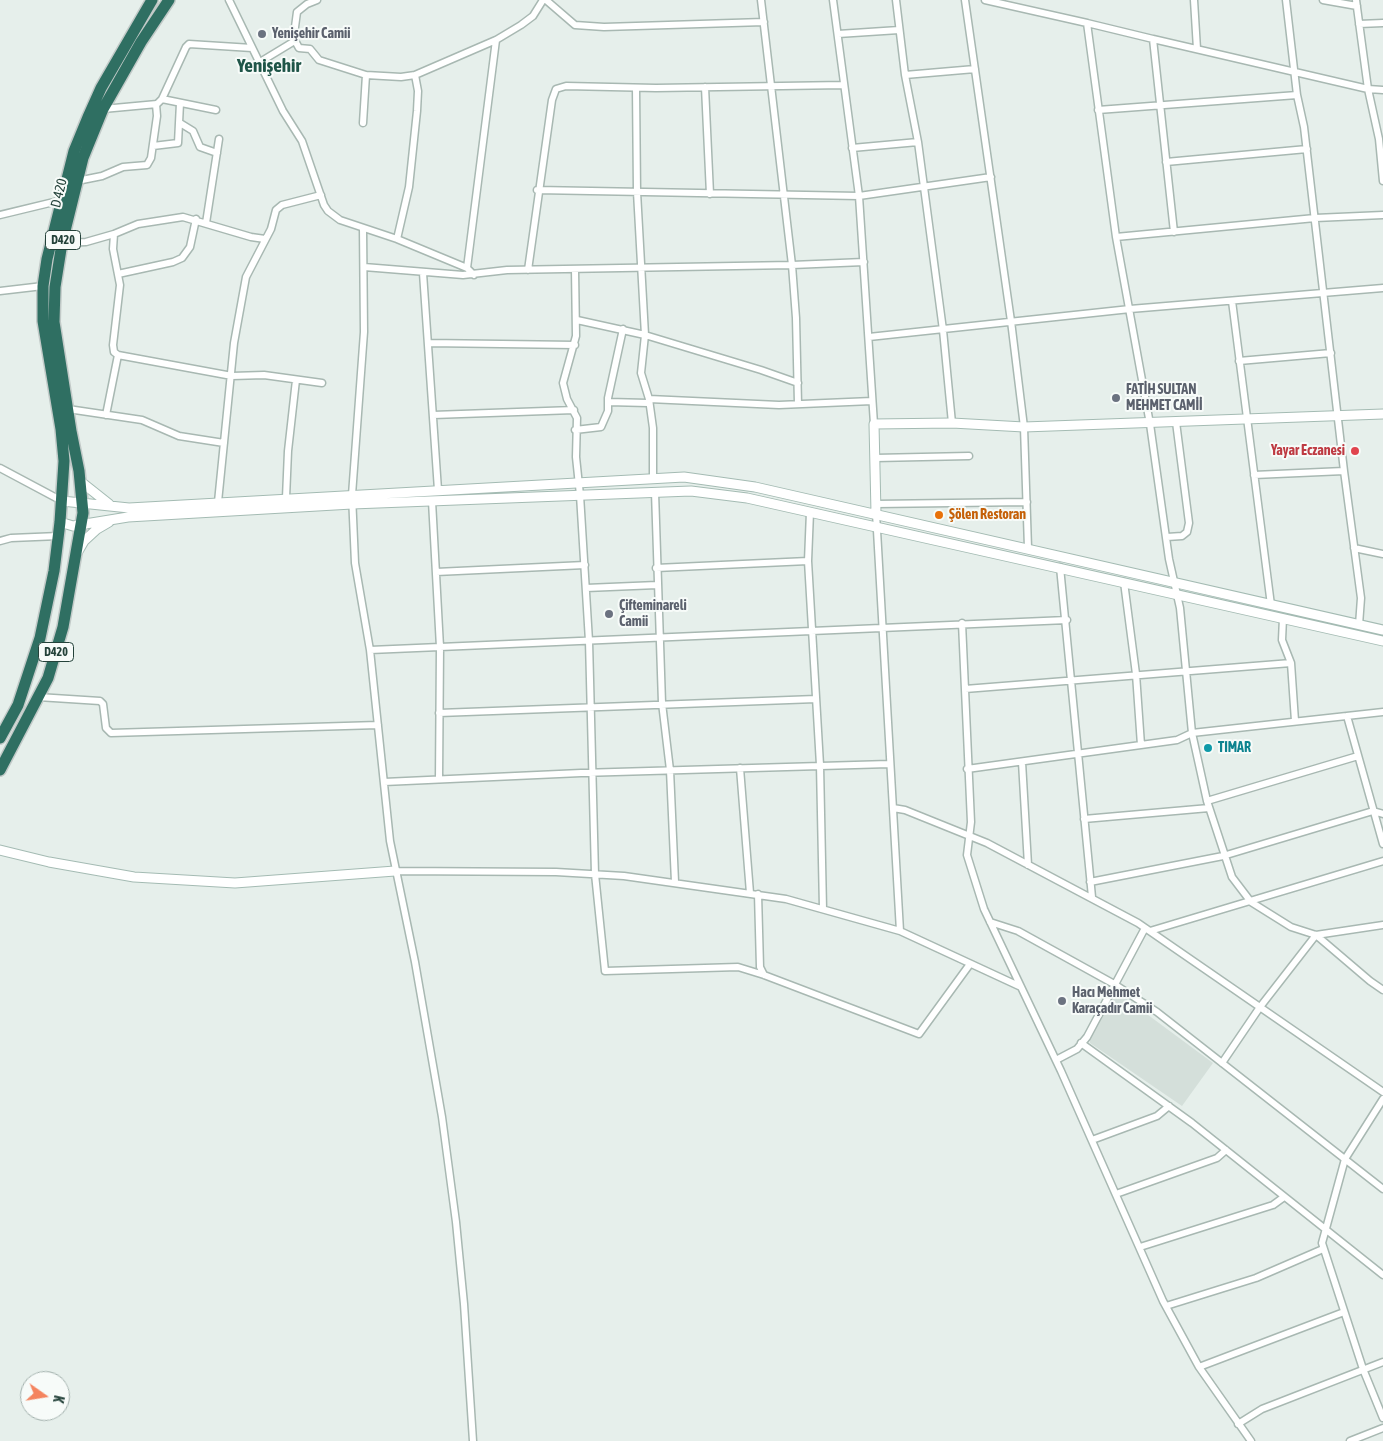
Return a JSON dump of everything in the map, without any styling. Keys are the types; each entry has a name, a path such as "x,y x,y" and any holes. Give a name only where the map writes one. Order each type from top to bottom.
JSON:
{"highway":[{"name":"D420","path":"0,738 18,705 40,638 59,536 64,461 61,429 43,321 43,286 47,259 74,151 88,117 122,50 152,0"},
{"name":"D 420","path":"83,502 54,322 55,287 62,244 83,158 103,109 141,42 169,0"},
{"name":"D420","path":"0,770 48,678 64,627 83,502"}],"main road":[{"path":"876,509 874,424 952,423 1024,427 1150,424 1246,418 1383,414"},
{"path":"62,501 129,508 684,477 755,486 876,509 1028,548 1383,630"},
{"path":"80,481 101,499 114,507"},
{"path":"60,522 72,526 113,520 352,504 691,491 747,498 1383,641"},
{"path":"75,557 91,535 113,520"},
{"path":"0,850 49,862 134,877 235,883 395,871"}],"street":[{"path":"228,0 283,111 302,141 324,205 334,216 467,268 474,275"},
{"path":"260,62 288,47 294,39 297,12 307,4 317,0"},
{"path":"294,39 299,48 310,49 319,60 366,75 401,77 415,75 496,40 533,16 544,0 575,25 604,27 764,22"},
{"path":"761,0 782,196 792,265 798,404"},
{"path":"833,0 859,196 874,424"},
{"path":"896,0 905,75 918,142 943,330 952,423"},
{"path":"965,0 1011,321 1024,427 1028,548"},
{"path":"985,0 1368,90 1383,90"},
{"path":"1194,0 1197,49"},
{"path":"1286,0 1297,95 1307,149 1344,472 1361,598 1359,625"},
{"path":"1323,0 1356,3 1383,181"},
{"path":"1087,23 1116,237 1150,424 1173,582 1177,594 1187,670 1192,733 1206,801 1223,856 1232,877 1251,902 1291,927 1316,934 1383,925"},
{"path":"1359,24 1383,23"},
{"path":"838,34 900,30"},
{"path":"1153,39 1174,232"},
{"path":"467,268 496,40"},
{"path":"77,180 102,176 123,167 147,165 151,158 159,102 189,44 252,48"},
{"path":"905,75 975,69"},
{"path":"363,122 366,75"},
{"path":"397,240 409,187 417,111 418,91 415,75"},
{"path":"528,270 538,190 552,100 556,89 566,86 636,88 844,85"},
{"path":"705,87 710,194"},
{"path":"636,88 638,192 645,335 641,373 653,428 653,479"},
{"path":"1098,110 1297,95"},
{"path":"103,109 159,102 180,103 216,110"},
{"path":"152,146 176,145 179,140 180,103"},
{"path":"180,123 193,132 200,148 217,153"},
{"path":"206,223 219,139"},
{"path":"852,148 918,142"},
{"path":"1166,162 1307,149"},
{"path":"538,190 859,196 991,177"},
{"path":"218,502 234,342 246,277 271,229 274,214 278,207 320,195"},
{"path":"0,215 62,200"},
{"path":"1116,237 1315,218 1383,215"},
{"path":"62,244 86,242 114,234 138,224 171,218 196,219 251,237 265,239"},
{"path":"118,274 173,262 182,258 190,247 196,219"},
{"path":"363,228 364,332 352,495 355,563 370,650 395,871 416,972 442,1117 455,1212 464,1304 473,1441"},
{"path":"114,234 113,249 120,298 113,345 114,352 118,355 232,376 264,376 322,383"},
{"path":"364,267 423,273 474,275 528,270 864,262"},
{"path":"575,269 577,320 575,345 563,384 567,399 577,418 575,430 589,641 595,874 605,971 738,967 764,975 919,1034 970,964"},
{"path":"423,273 438,490"},
{"path":"0,291 43,286"},
{"path":"869,337 1130,309 1383,288"},
{"path":"1232,301 1271,604"},
{"path":"577,320 645,335 760,370 798,384"},
{"path":"575,430 601,426 608,412 608,402 623,329"},
{"path":"428,343 575,345"},
{"path":"1239,361 1331,353"},
{"path":"106,415 118,355"},
{"path":"286,498 288,450 296,380"},
{"path":"608,402 798,404 872,401"},
{"path":"68,409 142,420 179,436 224,443"},
{"path":"433,415 574,410"},
{"path":"1166,537 1182,536 1187,532 1190,523 1176,422"},
{"path":"875,458 969,456"},
{"path":"0,468 62,501"},
{"path":"1254,475 1344,472"},
{"path":"655,492 656,568 661,638 662,703 670,770 675,882"},
{"path":"432,501 440,647 439,779"},
{"path":"900,931 876,509 1027,502"},
{"path":"810,512 808,561 820,765 823,909"},
{"path":"0,541 11,538 59,536"},
{"path":"1354,548 1383,554"},
{"path":"656,568 808,561"},
{"path":"436,572 585,565"},
{"path":"1060,568 1067,620 1092,897"},
{"path":"1124,582 1136,674 1141,744"},
{"path":"586,588 657,585"},
{"path":"1283,618 1282,640 1291,663 1295,721"},
{"path":"370,650 883,629 962,623 1067,620"},
{"path":"962,623 970,836 967,855 990,922 1056,1060 1166,1306 1199,1367 1250,1441"},
{"path":"965,689 1291,663"},
{"path":"38,697 100,701 103,704 106,728 111,733 378,725"},
{"path":"439,713 662,703 816,699"},
{"path":"967,769 1178,740 1192,733 1383,712"},
{"path":"1347,716 1383,844"},
{"path":"1206,801 1358,756"},
{"path":"1022,762 1028,865"},
{"path":"384,782 670,770 889,764"},
{"path":"740,768 750,893"},
{"path":"893,808 905,810 970,836 1092,897 1147,930 1383,1092"},
{"path":"1084,819 1209,808"},
{"path":"1090,882 1223,856 1373,811 1383,814"},
{"path":"1056,1060 1077,1048 1087,1037 1114,984 1147,930 1251,902 1383,861"},
{"path":"395,871 595,874 675,882 786,899 900,931 1021,987"},
{"path":"758,894 760,967 764,975"},
{"path":"990,922 1018,932 1114,984 1157,1012 1383,1189"},
{"path":"1316,934 1383,990"},
{"path":"1222,1063 1260,1007 1316,934"},
{"path":"1081,1043 1170,1106 1383,1275"},
{"path":"1383,1099 1345,1159 1325,1229 1323,1249 1364,1369 1383,1418"},
{"path":"1092,1140 1157,1116 1170,1106"},
{"path":"1116,1194 1217,1158 1226,1150"},
{"path":"1140,1248 1273,1205 1284,1196"},
{"path":"1166,1306 1256,1278 1323,1249"},
{"path":"1199,1367 1344,1312"},
{"path":"1238,1424 1262,1409 1383,1362"},
{"path":"1350,1441 1383,1428"}],"shaded area":[{"path":"1117,992 1213,1063 1182,1106 1090,1043 1090,1038 1112,993"}],"place":[{"name":"Yenişehir Camii","path":"262,34"},
{"name":"FATİH SULTAN MEHMET CAMİİ","path":"1116,398"},
{"name":"Yayar Eczanesi","path":"1355,451"},
{"name":"Şölen Restoran","path":"939,515"},
{"name":"Çifteminareli Camii","path":"609,614"},
{"name":"TIMAR","path":"1208,748"},
{"name":"Hacı Mehmet Karaçadır Camii","path":"1062,1001"}],"district":[{"name":"Yenişehir","path":"269,66"}]}
